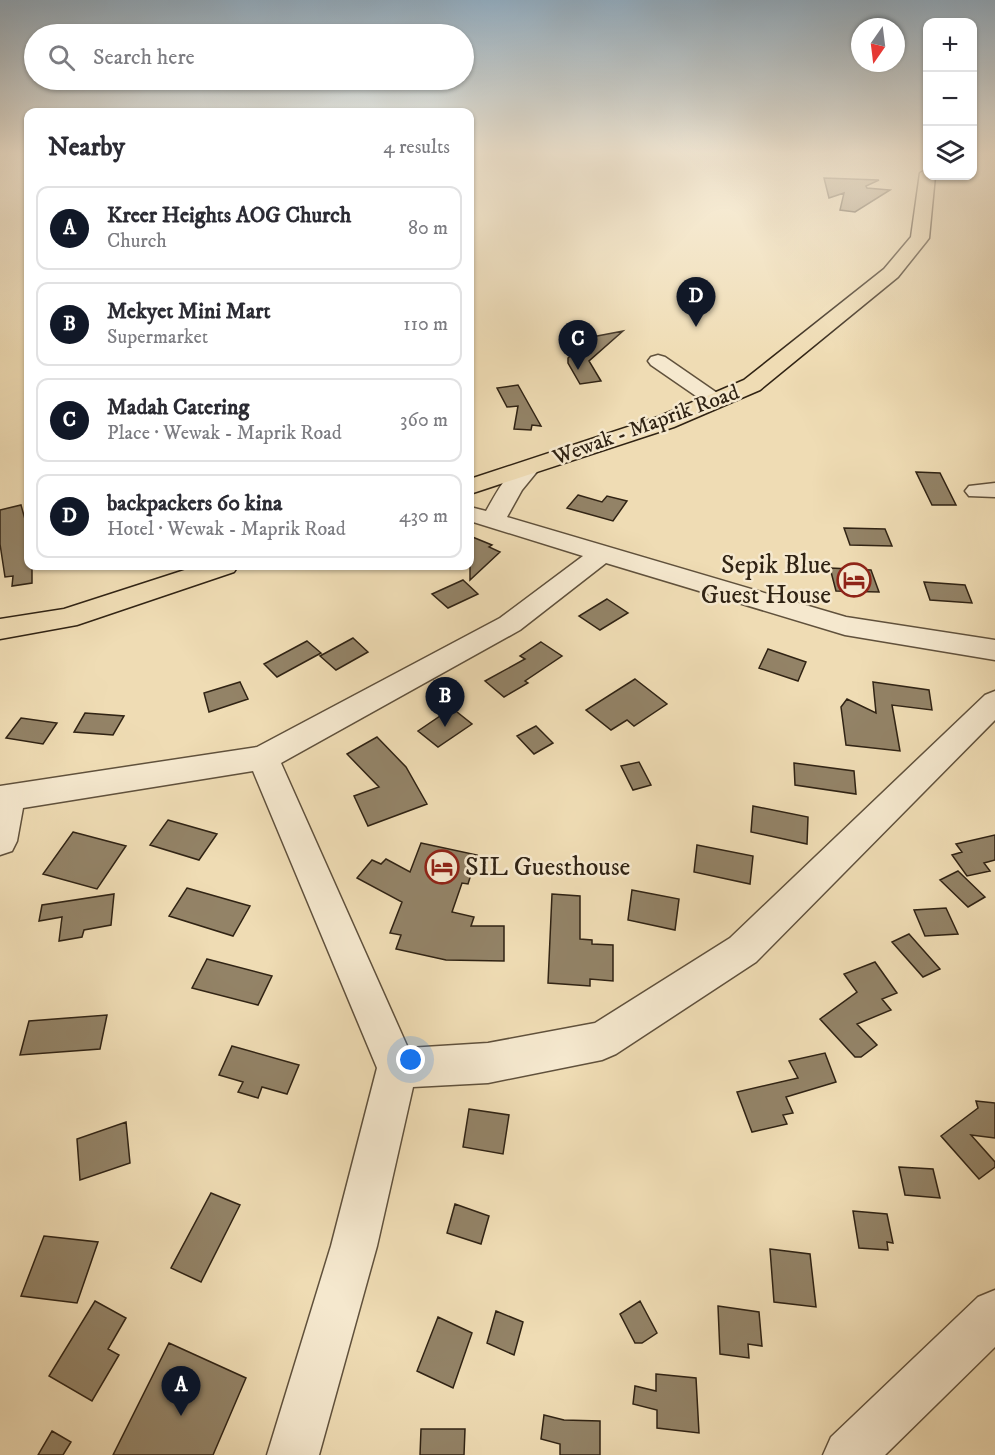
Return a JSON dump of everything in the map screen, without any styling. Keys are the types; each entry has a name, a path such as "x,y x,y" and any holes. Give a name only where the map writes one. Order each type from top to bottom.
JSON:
{"main road":[{"name":"Wewak - Maprik Road","path":"474,487 666,422 752,385 891,273 920,238 922,221"},
{"path":"0,629 67,618 212,570"}],"street":[{"path":"658,361 716,401"},
{"path":"529,468 481,517 845,626 995,650"},
{"path":"0,841 5,798 263,758 510,624 601,554"},
{"path":"397,1068 488,1063 602,1041 743,950 995,702"},
{"path":"263,758 397,1068 354,1246 287,1447"},
{"path":"849,1455 995,1314"}],"building":[{"path":"623,331 589,361 601,381 580,384 568,363 568,358 592,337"},
{"path":"518,385 541,426 532,425 531,430 514,429 518,406 507,407 497,388"},
{"path":"916,472 940,473 956,505 932,505"},
{"path":"578,495 602,502 607,496 627,501 613,521 567,508"},
{"path":"21,505 24,516 24,570 32,570 32,583 12,586 13,576 5,577 0,544 0,510"},
{"path":"844,528 885,529 892,546 850,545"},
{"path":"474,538 492,545 489,547 500,552 470,580 470,570 474,570"},
{"name":"Sepik Blue Guest House","path":"830,568 871,570 879,592 836,591"},
{"path":"463,580 478,594 448,608 432,594"},
{"path":"924,582 965,585 972,603 930,600"},
{"path":"607,599 628,613 600,630 579,616"},
{"path":"353,638 368,652 336,670 320,656"},
{"path":"307,641 321,653 277,677 264,664"},
{"path":"541,642 562,656 525,681 528,683 504,697 485,681 525,659 520,656"},
{"path":"768,649 806,662 798,681 759,668"},
{"path":"635,679 667,704 634,726 627,720 611,730 586,710"},
{"path":"240,682 248,699 209,712 204,693"},
{"path":"873,682 929,690 932,710 892,705 900,751 846,745 841,707 847,699 876,713"},
{"path":"452,708 472,724 438,747 418,731"},
{"path":"85,713 124,716 113,735 74,732"},
{"path":"21,718 57,723 43,744 6,738"},
{"path":"536,726 553,743 534,754 517,736"},
{"path":"377,737 406,767 427,804 368,826 354,796 379,787 347,754"},
{"path":"639,762 651,785 633,790 621,766"},
{"path":"794,763 854,771 856,794 795,785"},
{"path":"753,806 808,817 807,844 751,832"},
{"path":"168,820 217,834 199,860 150,845"},
{"path":"73,832 126,846 97,889 43,874"},
{"path":"995,835 995,860 984,863 990,871 967,876 952,855 962,852 956,844"},
{"path":"421,843 477,855 468,884 462,883 452,912 474,917 471,926 504,926 504,961 446,960 396,949 401,935 390,933 402,902 357,878 372,860 381,864 386,859 410,872"},
{"path":"697,845 753,856 750,884 694,872"},
{"path":"958,871 985,897 968,907 940,880"},
{"path":"187,888 250,906 233,936 169,916"},
{"path":"632,890 679,899 675,930 628,920"},
{"path":"114,894 111,925 84,930 82,937 59,941 62,917 39,921 42,905"},
{"path":"552,894 580,896 580,939 592,940 592,944 613,945 613,981 590,979 590,986 548,983"},
{"path":"946,908 958,934 925,936 914,910"},
{"path":"909,934 940,969 923,977 892,942"},
{"path":"207,959 272,976 258,1005 192,988"},
{"path":"875,962 897,993 882,999 891,1010 857,1024 877,1045 861,1057 855,1057 820,1019 857,992 844,974"},
{"path":"107,1015 100,1049 20,1055 29,1021"},
{"path":"232,1046 299,1065 287,1094 262,1087 258,1098 238,1092 243,1082 219,1075"},
{"path":"825,1053 836,1082 786,1097 793,1113 783,1115 787,1124 752,1132 737,1092 798,1078 789,1061"},
{"path":"976,1101 995,1103 995,1138 971,1135 995,1162 995,1167 979,1179 941,1136 978,1108"},
{"path":"469,1109 509,1115 503,1154 463,1147"},
{"path":"126,1122 130,1163 80,1180 77,1139"},
{"path":"899,1167 933,1169 940,1198 905,1195"},
{"path":"211,1193 240,1205 201,1282 171,1268"},
{"path":"455,1204 489,1216 481,1244 447,1233"},
{"path":"853,1211 887,1214 893,1243 887,1242 888,1250 859,1248"},
{"path":"44,1236 98,1242 77,1303 21,1296"},
{"path":"770,1249 810,1254 816,1307 774,1302"},
{"path":"95,1301 126,1318 108,1349 119,1355 92,1401 49,1376"},
{"path":"640,1301 657,1333 642,1343 635,1343 620,1314"},
{"path":"718,1306 759,1312 762,1346 748,1344 749,1358 720,1354"},
{"path":"496,1311 523,1322 514,1355 487,1343"},
{"path":"438,1317 472,1333 453,1388 417,1371"},
{"path":"169,1343 246,1378 213,1455 113,1455"},
{"path":"656,1374 696,1378 699,1433 657,1428 657,1410 633,1404 635,1386 656,1391"},
{"path":"544,1415 564,1420 600,1421 600,1455 560,1455 560,1444 541,1439"},
{"path":"421,1429 465,1429 464,1455 420,1455"},
{"path":"52,1431 71,1442 63,1455 38,1455"}],"place":[{"name":"backpackers 60 kina","path":"696,327"},
{"name":"Madah Catering","path":"578,370"},
{"name":"Sepik Blue Guest House","path":"854,580"},
{"name":"Mekyet Mini Mart","path":"445,727"},
{"name":"SIL Guesthouse","path":"442,867"},
{"name":"Kreer Heights AOG Church","path":"181,1416"}]}
